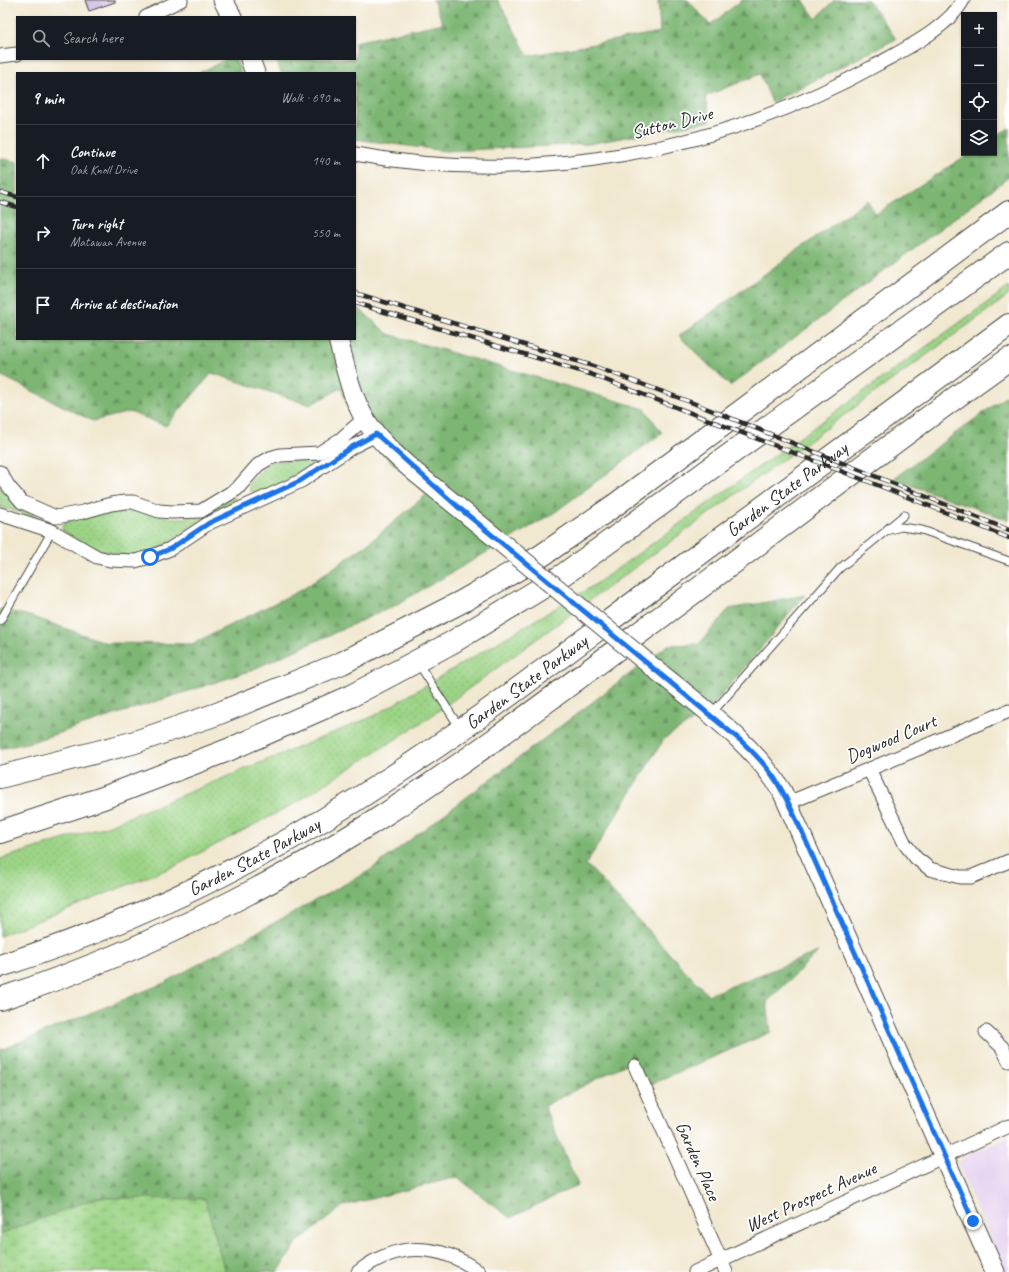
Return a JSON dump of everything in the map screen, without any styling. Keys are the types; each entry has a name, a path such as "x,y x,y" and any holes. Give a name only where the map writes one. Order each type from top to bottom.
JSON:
{"highway":[{"path":"0,777 132,743 239,706 342,663 469,597 541,556 615,505 1009,212"},
{"path":"0,832 103,798 228,750 351,696 487,622 563,575 1009,253"},
{"name":"Garden State Parkway","path":"0,966 98,930 227,872 349,804 461,730 1009,325"},
{"name":"Garden State Parkway","path":"0,999 90,966 180,927 294,869 372,823 486,746 1009,359"}],"street":[{"path":"148,16 181,0"},
{"path":"223,0 231,16"},
{"name":"Sutton Drive","path":"356,154 441,165 524,165 612,157 698,138 762,118 847,81 898,53 942,24 953,14 963,0"},
{"path":"0,56 16,54"},
{"path":"250,60 254,72"},
{"path":"338,340 348,377 365,418 376,434 458,507 710,714 759,758 773,776 788,803 995,1272"},
{"path":"0,472 9,488 22,502 56,516 83,512 111,504 126,502 133,502 159,511 201,511 237,489 258,466 270,458 280,455 319,453 341,439 365,418"},
{"path":"0,514 52,531 97,557 110,560 135,561 170,549 209,523 300,481 326,466 352,447 376,434"},
{"path":"319,453 326,466"},
{"path":"237,489 248,504"},
{"path":"52,531 56,516"},
{"name":"Dogwood Court","path":"788,803 1009,711"},
{"path":"870,769 905,844 916,858 930,869 960,877 972,877 1009,861"},
{"path":"986,1032 1002,1047 1009,1061"},
{"name":"Garden Place","path":"635,1066 726,1272"},
{"name":"West Prospect Avenue","path":"695,1272 1009,1126"},
{"path":"358,1272 382,1257 396,1252 425,1249 454,1256 479,1272"}],"lane":[{"path":"710,714 840,568 904,515"},
{"path":"886,530 902,527 922,530 1009,561"},
{"path":"0,621 52,531"},
{"path":"417,661 461,730"}],"shaded area":[{"path":"1009,1137 1009,1272 1005,1272 958,1166 960,1159"}],"green space":[{"path":"433,0 498,0 528,56 660,32 658,0 688,0 710,25 742,0 803,0 816,19 834,0 868,0 896,39 772,102 760,74 706,96 710,121 589,144 446,151 356,139 356,72 281,72 276,60 356,60 356,42 443,23"},
{"path":"225,60 235,60 241,72 201,72"},
{"path":"1009,128 1009,177 730,386 679,336 867,200 876,214 965,156 997,156 997,135"},
{"path":"0,158 16,162 16,340 356,340 356,306 388,334 645,409 662,433 551,515 394,606 247,672 31,742 0,749 0,609 30,616 107,643 192,644 303,589 369,543 427,494 374,446 350,412 341,388 310,405 212,373 166,426 130,412 93,421 0,375"},
{"path":"1009,287 1009,295 427,719 294,804 175,866 0,936 0,859 107,826 374,716 596,584"},
{"path":"1009,394 1009,520 893,479"},
{"path":"307,459 313,464 311,470 259,494 250,491 249,483 270,462"},
{"path":"0,486 10,498 37,517 0,507"},
{"path":"234,497 237,502 235,505 196,523 161,548 142,554 118,555 96,549 63,531 62,528 68,521 124,506 170,518 187,518 196,516"},
{"path":"805,595 709,710 664,739 586,864 708,995 818,952 767,1002 771,1032 642,1088 628,1063 544,1106 578,1185 510,1218 457,1177 343,1206 297,1243 278,1272 225,1272 205,1199 96,1198 0,1234 0,1050 164,983 369,871 668,645 699,644 729,609"},
{"path":"96,1198 205,1199 225,1272 0,1272 0,1234"}],"building":[{"path":"85,0 115,0 115,2 89,11"}],"railway":[{"path":"0,192 16,197"},
{"path":"0,202 16,207"},
{"path":"356,293 593,366 693,403 1009,530"},
{"path":"356,303 590,374 890,490 1009,538"}],"route":[{"path":"150,557 170,549 209,523 300,481 326,466 352,447 376,434 398,456 458,507 740,740 759,758 773,776 782,791 809,848 891,1038 973,1221"}]}
